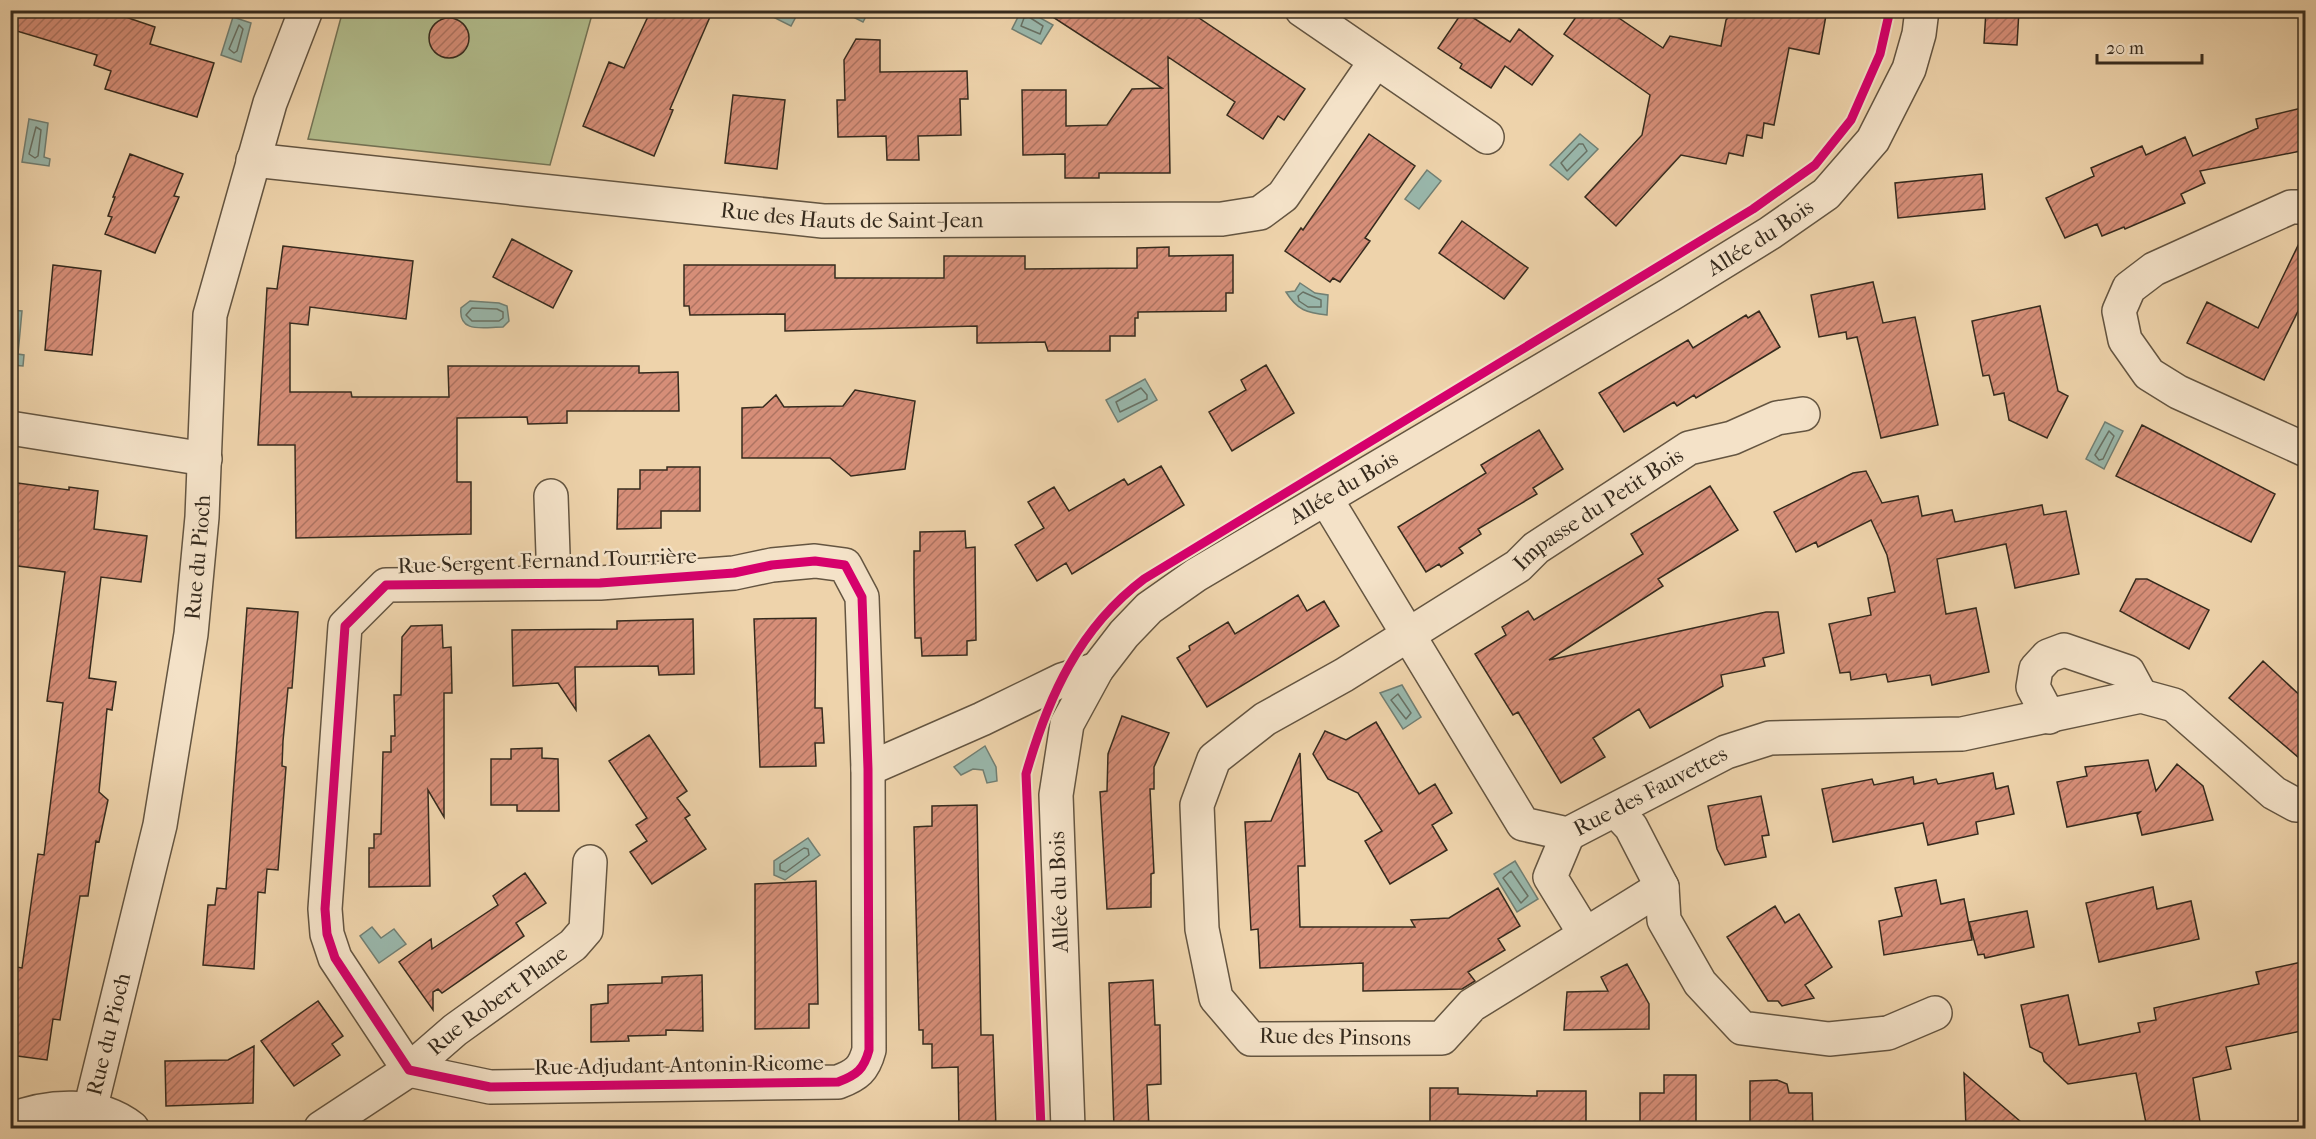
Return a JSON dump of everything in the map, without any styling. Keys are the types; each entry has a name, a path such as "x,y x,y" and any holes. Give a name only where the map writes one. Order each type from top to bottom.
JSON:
{"street":[{"name":"Rue du Pioch","path":"90,1110 160,825 190,634 205,459 210,315 270,104 306,10"},
{"path":"1302,10 1487,137"},
{"name":"Allée du Bois","path":"1068,1128 1056,795 1067,724 1097,669 1124,634 1149,608 1196,575 1681,288 1770,233 1826,194 1873,140 1909,69 1919,34 1922,10"},
{"name":"Rue des Hauts de Saint-Jean","path":"253,160 823,221 1222,219 1260,213 1283,196 1375,62"},
{"path":"2306,207 2291,207 2154,269 2129,288 2120,311 2125,340 2149,374 2178,392 2306,450"},
{"name":"Impasse du Petit Bois","path":"1410,634 1518,566 1536,548 1689,448 1732,438 1777,418 1803,414"},
{"path":"10,428 205,459"},
{"path":"551,496 554,583"},
{"name":"Rue des Fauvettes","path":"1326,499 1410,634 1523,824 1568,834 1726,752 1770,738 1962,734 2141,696 2174,705 2274,793 2296,805 2306,805"},
{"name":"Rue Sergent Fernand Tourrière","path":"409,1070 335,958 327,934 325,909 345,626 387,585 600,583 734,573 772,565 815,561 844,565 862,597 868,769"},
{"name":"Rue des Pinsons","path":"1410,634 1265,719 1214,759 1197,805 1202,929 1216,998 1251,1039 1442,1038 1472,1005 1662,887"},
{"path":"2049,717 2033,687 2036,669 2048,656 2064,650 2127,672 2141,696"},
{"path":"868,769 982,719 1062,680 1097,669"},
{"name":"Rue Adjudant Antonin Ricome","path":"409,1070 490,1087 838,1082 856,1075 865,1065 869,1050 868,769"},
{"path":"1616,811 1631,828 1662,887 1664,920 1700,983 1742,1028 1829,1039 1888,1033 1935,1013"},
{"path":"1568,834 1550,877 1585,934"},
{"name":"Rue Robert Plane","path":"321,1128 409,1070 455,1030 573,945 586,930 590,862"},
{"path":"10,1120 46,1109 90,1110 124,1122 132,1128"}],"green space":[{"path":"343,10 593,11 550,165 308,139"}],"water":[{"path":"772,10 799,11 791,26 769,15"},
{"path":"849,10 869,11 863,22 847,14"},
{"path":"1021,11 1028,11 1053,25 1041,44 1012,29"},
{"path":"233,17 251,23 241,62 221,55"},
{"path":"29,119 48,123 44,157 50,159 49,166 22,162"},
{"path":"1580,134 1598,149 1568,180 1550,165"},
{"path":"1427,170 1441,181 1419,209 1405,199"},
{"path":"1300,283 1315,293 1328,295 1327,315 1303,310 1294,303 1286,292 1295,291"},
{"path":"470,301 499,303 507,306 509,321 503,327 481,328 468,325 461,316 461,308"},
{"path":"11,310 22,311 18,354 24,355 23,366 11,365"},
{"path":"1145,379 1157,400 1118,422 1106,400"},
{"path":"2105,422 2123,431 2104,469 2086,459"},
{"path":"1402,685 1421,717 1403,729 1380,693"},
{"path":"985,746 996,767 997,781 987,783 983,770 973,769 961,775 954,767"},
{"path":"808,838 820,855 785,880 774,875 774,861"},
{"path":"1515,861 1538,899 1517,912 1494,874"},
{"path":"372,927 381,938 394,929 406,944 379,963 360,936"}],"building":[{"path":"10,10 105,10 155,27 150,44 214,63 197,117 105,89 111,71 94,65 97,55 10,29"},
{"path":"651,10 713,10 670,109 673,110 654,156 583,126 609,62 624,68"},
{"path":"1042,10 1187,10 1305,89 1284,120 1278,116 1263,139 1227,115 1235,102 1168,57 1170,173 1099,173 1099,178 1065,178 1065,154 1023,155 1022,90 1066,90 1066,126 1107,125 1132,89 1162,88"},
{"path":"1581,10 1607,10 1663,48 1670,36 1721,46 1726,20 1734,10 1827,10 1819,54 1789,48 1774,125 1764,123 1762,138 1747,135 1743,156 1729,153 1726,164 1681,155 1616,226 1585,197 1642,135 1650,95 1564,34"},
{"path":"1986,10 2019,10 2017,45 1984,43"},
{"path":"1463,11 1510,42 1519,29 1553,56 1532,85 1505,66 1491,88 1460,68 1462,64 1438,48"},
{"path":"449,18 457,19 463,24 468,30 468,46 463,52 457,57 449,58 441,57 435,52 430,46 429,38 430,30 435,24 441,19"},
{"path":"856,39 880,40 880,72 967,71 968,99 960,99 961,135 918,136 919,160 887,160 886,136 838,137 837,100 845,100 844,60"},
{"path":"733,95 785,100 777,169 725,163"},
{"path":"2306,107 2306,150 2200,171 2205,183 2181,194 2185,203 2125,229 2124,227 2102,236 2097,224 2065,238 2046,198 2094,176 2091,168 2142,146 2146,155 2185,137 2193,156 2258,128 2256,119"},
{"path":"1369,134 1415,166 1365,238 1370,241 1340,282 1333,278 1330,282 1285,251 1301,228 1303,230"},
{"path":"130,154 183,174 174,196 179,197 155,253 105,234 112,217 108,216 115,197 113,197"},
{"path":"1982,174 1985,209 1898,218 1895,183"},
{"path":"1462,221 1528,268 1504,299 1439,253"},
{"path":"2306,229 2306,295 2264,380 2187,343 2207,302 2258,328"},
{"path":"512,239 572,271 553,308 493,277"},
{"path":"283,246 413,261 406,319 310,307 308,325 290,323 290,392 351,392 352,397 449,397 448,366 639,366 639,373 678,372 679,411 567,411 567,423 528,424 527,417 457,418 457,482 471,482 471,534 296,538 295,445 258,445 267,288 277,289"},
{"path":"1169,247 1169,256 1233,255 1233,293 1226,293 1226,311 1138,312 1138,318 1135,318 1135,336 1110,336 1110,351 1048,351 1045,342 977,343 977,326 785,331 785,314 690,315 689,306 684,306 684,265 835,265 835,278 944,278 944,256 1025,256 1025,269 1137,268 1137,248"},
{"path":"53,265 101,271 92,355 45,350"},
{"path":"1873,282 1883,323 1915,317 1938,425 1881,438 1857,337 1847,339 1846,332 1819,337 1811,295"},
{"path":"2040,306 2058,391 2068,396 2047,438 2009,420 2004,393 1994,395 1989,375 1983,376 1972,321"},
{"path":"1759,311 1780,347 1696,398 1694,395 1677,406 1674,402 1624,432 1599,393 1688,340 1693,348 1746,315 1748,318"},
{"path":"1266,365 1294,413 1232,451 1209,412 1246,390 1241,380"},
{"path":"855,390 915,401 905,469 851,476 830,458 742,458 742,408 763,407 776,395 784,407 843,406"},
{"path":"2142,425 2275,494 2251,542 2116,476"},
{"path":"1539,430 1563,469 1533,488 1537,494 1478,529 1481,534 1459,548 1463,553 1441,567 1439,564 1426,572 1398,527 1486,473 1481,465"},
{"path":"1161,466 1184,505 1072,574 1066,563 1037,581 1015,545 1044,528 1028,502 1054,487 1069,511 1124,479 1128,485"},
{"path":"667,467 700,467 700,511 661,511 661,528 617,529 618,489 640,489 640,470 667,470"},
{"path":"1866,471 1882,503 1918,496 1922,516 1952,510 1955,522 2042,505 2044,515 2066,511 2079,574 2015,588 2006,544 1937,559 1946,614 1976,608 1989,672 1932,685 1930,675 1888,682 1886,674 1851,680 1850,672 1840,673 1829,624 1871,615 1868,598 1895,592 1887,555 1871,520 1818,547 1816,542 1796,552 1774,512 1853,473"},
{"path":"10,482 69,490 69,487 98,491 94,529 147,536 141,582 101,577 89,678 116,682 112,710 107,709 99,792 108,800 99,842 96,841 88,896 80,896 60,1020 53,1019 47,1060 10,1055 10,966 22,968 38,854 44,855 63,703 47,701 65,572 10,565"},
{"path":"1710,486 1738,530 1658,579 1663,586 1549,660 1766,612 1778,612 1784,653 1763,658 1765,666 1721,675 1723,686 1650,728 1639,709 1593,738 1605,757 1561,783 1518,712 1513,715 1475,654 1506,635 1502,627 1528,611 1534,620 1643,554 1631,534"},
{"path":"965,531 966,548 975,547 976,640 967,641 967,655 922,656 921,638 915,638 914,580 914,551 920,551 920,532"},
{"path":"2136,579 2147,579 2209,610 2189,649 2120,611"},
{"path":"1298,595 1307,611 1324,601 1339,626 1207,707 1177,658 1190,650 1189,646 1228,622 1235,634"},
{"path":"247,608 298,612 292,688 288,688 283,741 282,766 286,767 278,870 267,869 265,893 258,892 254,969 203,965 208,905 215,905 217,888 226,889"},
{"path":"816,618 815,708 822,708 824,743 815,743 816,766 760,767 754,619"},
{"path":"693,619 694,674 659,675 658,666 575,667 576,710 558,683 513,686 512,630 617,629 617,621"},
{"path":"442,625 443,648 451,647 452,693 444,693 444,817 428,790 430,886 369,887 369,848 374,848 374,834 381,834 383,752 391,752 391,736 395,736 394,695 401,695 402,637 411,626"},
{"path":"2263,661 2306,701 2306,764 2229,698"},
{"path":"1122,716 1169,733 1154,767 1154,789 1150,789 1154,873 1151,874 1151,907 1107,909 1100,792 1107,791 1108,754"},
{"path":"1376,722 1419,794 1435,784 1452,813 1432,825 1447,850 1390,884 1365,841 1382,831 1358,793 1328,779 1313,754 1325,731 1346,740"},
{"path":"649,735 687,791 677,798 690,815 685,818 706,849 652,884 630,852 647,841 636,825 647,818 609,761"},
{"path":"542,748 542,758 558,759 559,811 517,811 517,805 491,805 491,759 511,759 511,749"},
{"path":"1300,753 1305,866 1298,866 1300,927 1415,927 1411,920 1449,918 1498,888 1520,926 1498,939 1505,950 1468,972 1475,981 1462,989 1363,991 1363,963 1260,968 1258,929 1251,930 1245,822 1271,821"},
{"path":"2148,760 2156,791 2177,764 2203,786 2213,820 2142,835 2137,815 2140,812 2067,827 2057,782 2087,776 2085,767"},
{"path":"1993,773 1996,789 2008,786 2014,814 1976,822 1978,834 1928,845 1923,823 1833,842 1822,789 1872,779 1874,785 1913,777 1914,784 1936,779 1938,784"},
{"path":"1761,796 1769,835 1762,836 1766,857 1725,865 1717,849 1708,806"},
{"path":"977,805 981,1035 993,1035 996,1128 959,1128 958,1067 932,1068 932,1044 923,1044 923,1030 919,1030 914,827 932,826 932,806"},
{"path":"525,873 546,903 516,923 524,936 442,993 438,989 433,992 433,1010 399,962 431,939 432,949 498,905 493,896"},
{"path":"1936,880 1941,904 1964,899 1972,940 1884,955 1879,921 1902,916 1895,888"},
{"path":"816,881 818,1004 809,1004 809,1028 755,1029 755,884"},
{"path":"2153,887 2157,909 2191,901 2199,939 2099,962 2086,903"},
{"path":"1775,906 1785,923 1799,914 1832,967 1805,985 1814,998 1782,1006 1778,1001 1768,1001 1727,937"},
{"path":"2027,911 2034,947 1985,958 1984,954 1978,955 1969,922"},
{"path":"2306,961 2306,1030 2226,1047 2231,1069 2193,1078 2201,1128 2147,1128 2136,1073 2068,1084 2044,1061 2042,1053 2030,1047 2021,1005 2068,995 2079,1045 2140,1032 2138,1023 2156,1020 2154,1008 2259,984 2256,972"},
{"path":"1627,964 1649,1004 1649,1029 1564,1030 1567,992 1608,991 1601,977"},
{"path":"702,975 703,1031 666,1030 666,1035 628,1036 629,1041 591,1042 591,1005 608,1003 608,985 662,983 662,977"},
{"path":"1153,980 1155,1025 1160,1025 1161,1084 1147,1085 1149,1128 1114,1128 1109,983"},
{"path":"318,1001 343,1036 332,1044 340,1055 294,1086 261,1041"},
{"path":"254,1046 253,1103 166,1106 165,1061 228,1060"},
{"path":"1964,1073 2028,1128 1966,1128"},
{"path":"1664,1075 1696,1075 1696,1128 1640,1128 1640,1093 1664,1093"},
{"path":"1777,1080 1787,1084 1789,1093 1812,1093 1813,1128 1750,1128 1750,1081"},
{"path":"1430,1088 1458,1088 1458,1094 1537,1096 1537,1091 1586,1091 1586,1128 1430,1128"}],"cycle path":[{"path":"1041,1128 1026,774 1056,691 1069,666 1101,619 1144,579 1753,209 1815,165 1851,120 1880,54 1890,10"},
{"path":"815,561 845,565 862,597 868,769 869,1050 862,1067 855,1074 838,1082 490,1087 409,1070 335,958 327,934 325,909 345,626 386,585 600,583 734,573 772,565 815,561"}]}
